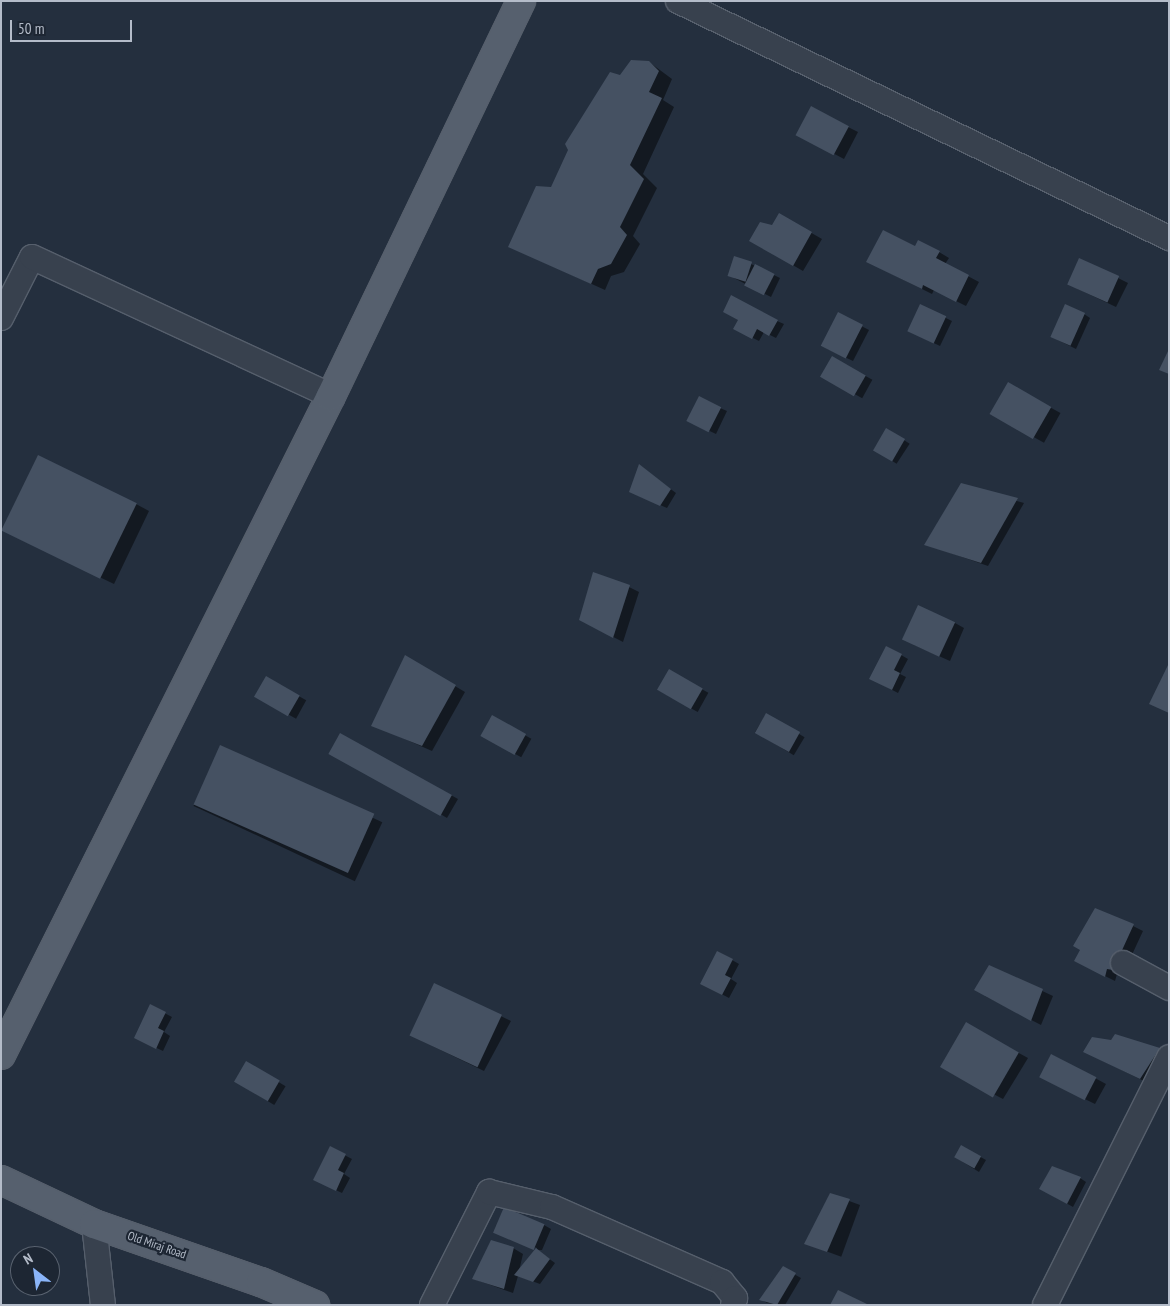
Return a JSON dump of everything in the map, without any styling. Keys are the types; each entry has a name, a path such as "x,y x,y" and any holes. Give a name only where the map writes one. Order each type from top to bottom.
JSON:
{"main road":[{"path":"1,1055 331,396 520,1"},
{"name":"Old Miraj Road","path":"1,1180 94,1224 261,1282 315,1305"}],"street":[{"path":"678,1 1169,238"},
{"path":"1,318 32,257 331,396"},
{"path":"1123,963 1169,988"},
{"path":"1045,1305 1169,1057"},
{"path":"432,1305 489,1192 552,1207 722,1282 735,1298 733,1305"},
{"path":"94,1224 102,1305"}],"building":[{"path":"631,60 649,61 659,71 649,92 662,98 630,165 644,179 620,227 627,235 611,264 598,269 591,284 508,247 536,186 551,187 568,150 565,144 610,72 620,75"},
{"path":"811,106 849,126 833,155 796,135"},
{"path":"779,213 812,232 793,266 749,241 760,222 772,225"},
{"path":"883,230 915,246 918,240 940,251 936,258 969,275 956,302 923,285 922,289 866,262"},
{"path":"734,256 752,262 746,282 728,276"},
{"path":"1079,258 1119,276 1107,302 1067,284"},
{"path":"755,264 775,274 764,295 744,285"},
{"path":"731,295 778,320 769,336 757,329 752,339 733,329 738,320 723,312"},
{"path":"920,304 946,316 934,343 907,331"},
{"path":"1065,304 1085,313 1070,346 1050,337"},
{"path":"838,312 863,325 846,359 821,346"},
{"path":"1169,349 1169,374 1159,370"},
{"path":"832,356 866,376 854,396 820,377"},
{"path":"1008,382 1051,407 1033,439 990,414"},
{"path":"699,396 721,407 709,432 686,421"},
{"path":"886,428 905,439 892,462 873,451"},
{"path":"38,455 137,503 100,579 1,530"},
{"path":"639,464 671,489 660,506 629,492"},
{"path":"961,483 1018,498 981,563 924,545"},
{"path":"593,572 630,585 613,638 579,620"},
{"path":"918,605 955,622 939,657 902,639"},
{"path":"886,646 902,654 894,670 900,673 892,690 869,679"},
{"path":"405,655 456,685 422,746 371,726"},
{"path":"1169,663 1169,713 1149,704"},
{"path":"669,669 703,688 691,709 657,690"},
{"path":"266,676 300,696 288,716 254,697"},
{"path":"766,713 800,732 789,752 755,733"},
{"path":"492,715 526,734 514,755 480,736"},
{"path":"340,733 452,795 440,816 328,754"},
{"path":"220,745 374,814 348,873 194,804"},
{"path":"1095,908 1134,924 1113,970 1107,969 1105,977 1074,961 1080,950 1073,946"},
{"path":"717,951 733,959 725,975 731,978 722,995 700,984"},
{"path":"989,965 1043,989 1031,1021 974,990"},
{"path":"434,983 502,1015 477,1067 409,1036"},
{"path":"150,1004 166,1012 158,1028 164,1031 156,1049 134,1038"},
{"path":"966,1022 1019,1052 993,1098 940,1067"},
{"path":"1115,1034 1160,1048 1140,1079 1083,1052 1092,1037 1111,1040"},
{"path":"1051,1054 1096,1077 1085,1100 1039,1077"},
{"path":"246,1061 280,1080 268,1101 234,1082"},
{"path":"961,1145 981,1156 974,1168 954,1157"},
{"path":"330,1146 346,1154 338,1170 344,1173 336,1191 313,1180"},
{"path":"1052,1166 1081,1177 1067,1204 1039,1189"},
{"path":"830,1193 850,1199 827,1252 804,1244"},
{"path":"504,1207 545,1224 534,1250 493,1233"},
{"path":"491,1240 514,1247 504,1289 472,1279"},
{"path":"536,1248 550,1259 533,1282 514,1275"},
{"path":"783,1266 796,1273 777,1305 759,1300"},
{"path":"838,1290 869,1305 830,1305"}]}
